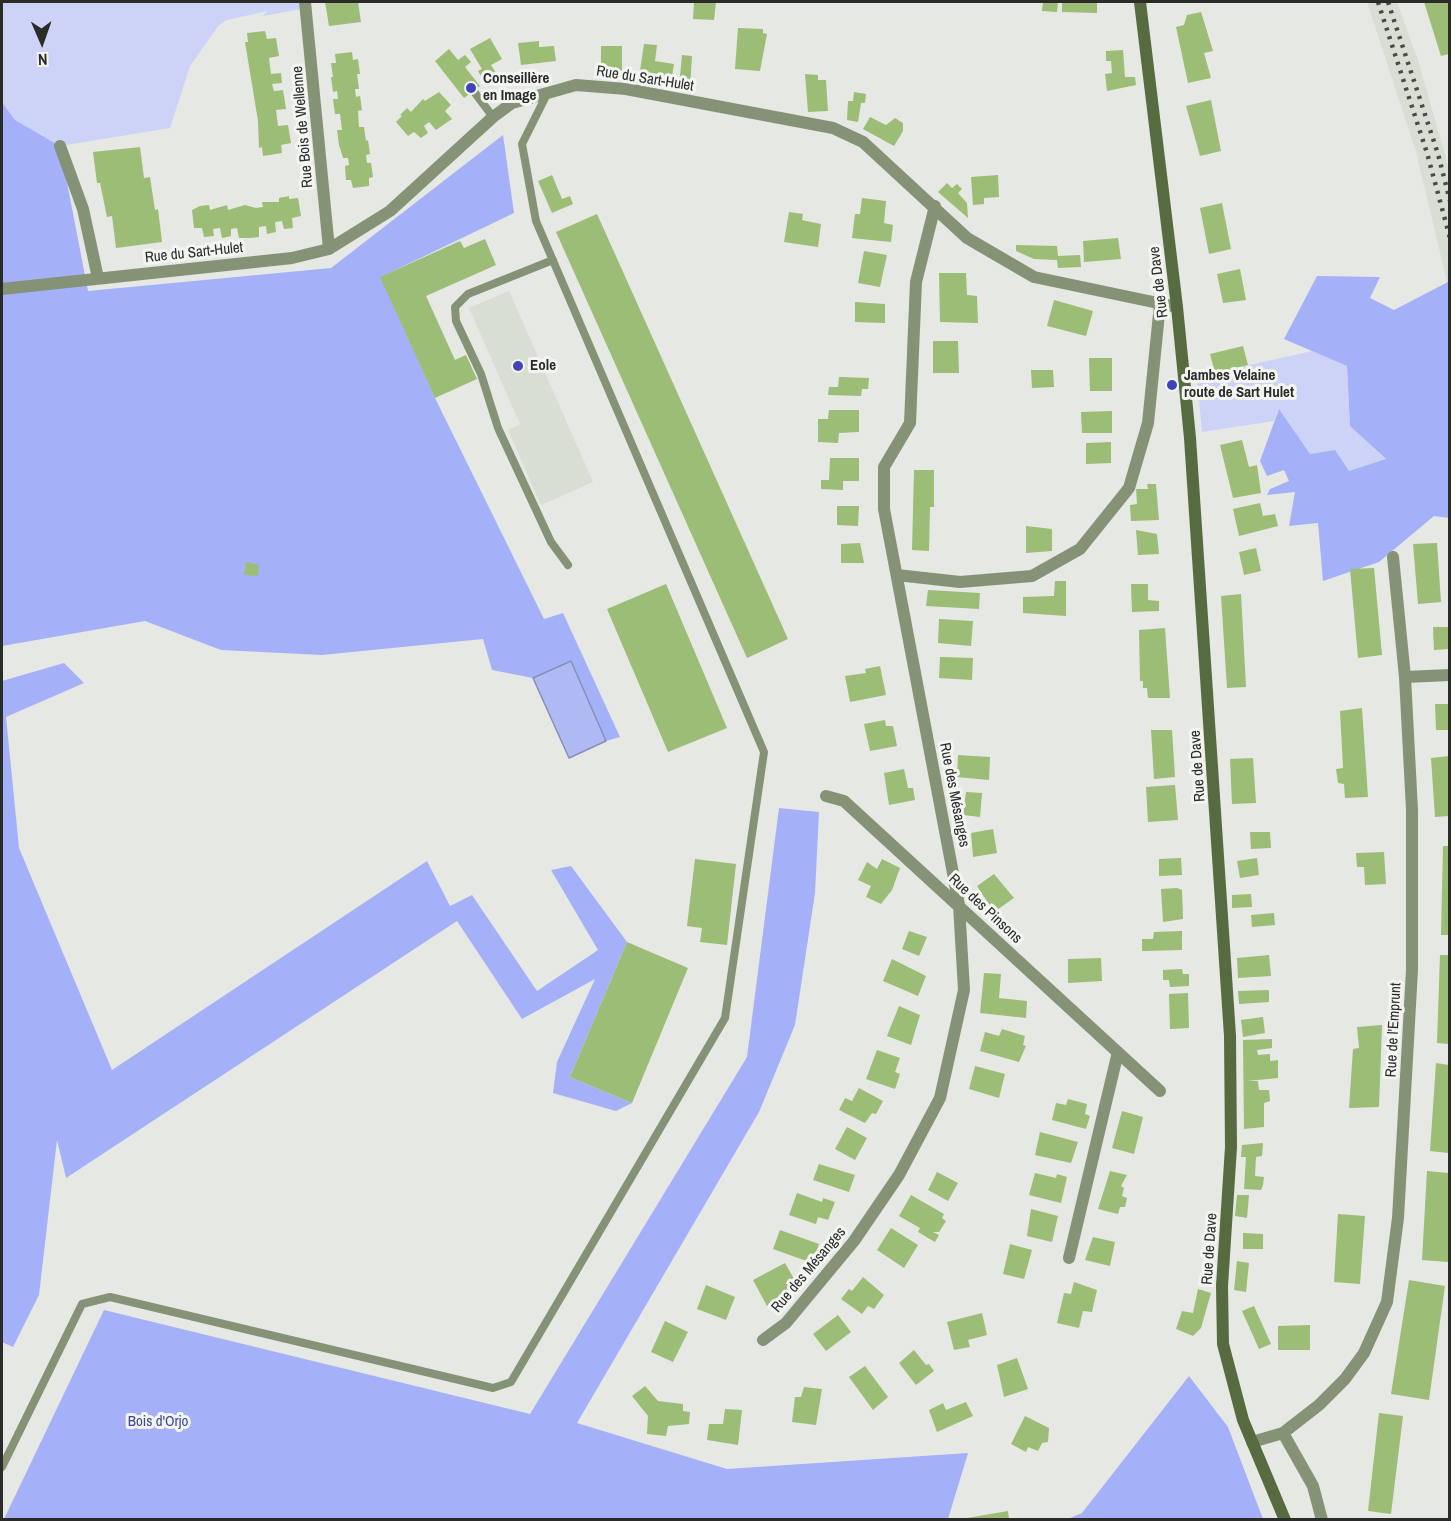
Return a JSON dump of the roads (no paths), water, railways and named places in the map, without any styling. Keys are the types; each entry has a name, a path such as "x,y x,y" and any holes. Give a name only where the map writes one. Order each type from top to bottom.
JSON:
{"main road":[{"name":"Rue de Dave","path":"1140,2 1178,307 1203,610 1230,1036 1231,1136 1222,1286 1223,1344 1230,1378 1252,1442 1285,1520"}],"street":[{"name":"Rue Bois de Wellenne","path":"306,2 329,249"},
{"name":"Rue du Sart-Hulet","path":"2,289 292,258 329,249 390,211 493,117 512,103 576,85 626,89 833,128 863,142 935,206 967,238 1034,277 1178,307"},
{"path":"60,147 83,209 98,278"},
{"name":"Rue des Mésanges","path":"763,1340 786,1323 854,1241 898,1175 939,1098 964,990 959,905 884,509 884,467 910,423 916,282 935,206"},
{"path":"897,575 960,582 1032,576 1080,549 1129,488 1148,423 1160,304"},
{"name":"Rue de l'Emprunt","path":"1252,1442 1283,1433 1319,1405 1345,1379 1364,1353 1388,1302 1398,1218 1412,970 1412,810 1405,677 1393,557"},
{"path":"1405,677 1449,675"},
{"name":"Rue des Pinsons","path":"826,796 844,801 1160,1091"},
{"path":"1069,1258 1118,1052"},
{"path":"1283,1433 1313,1486 1322,1520"}],"lane":[{"path":"2,1467 82,1304 110,1297 493,1388 511,1382 725,1018 764,752 536,221 522,144 549,91"},
{"path":"476,93 493,117"},
{"path":"553,260 468,294 455,307 456,321 481,374 502,438 551,543 568,565"}],"railway":[{"path":"1378,2 1427,153 1450,238"},
{"path":"1388,2 1438,154 1450,201"}],"place":[{"name":"Conseillère en Image","path":"471,88"},
{"name":"Eole","path":"518,366"},
{"name":"Jambes Velaine route de Sart Hulet","path":"1172,385"}],"park label":[{"name":"Bois d'Orjo","path":"158,1422"}]}
